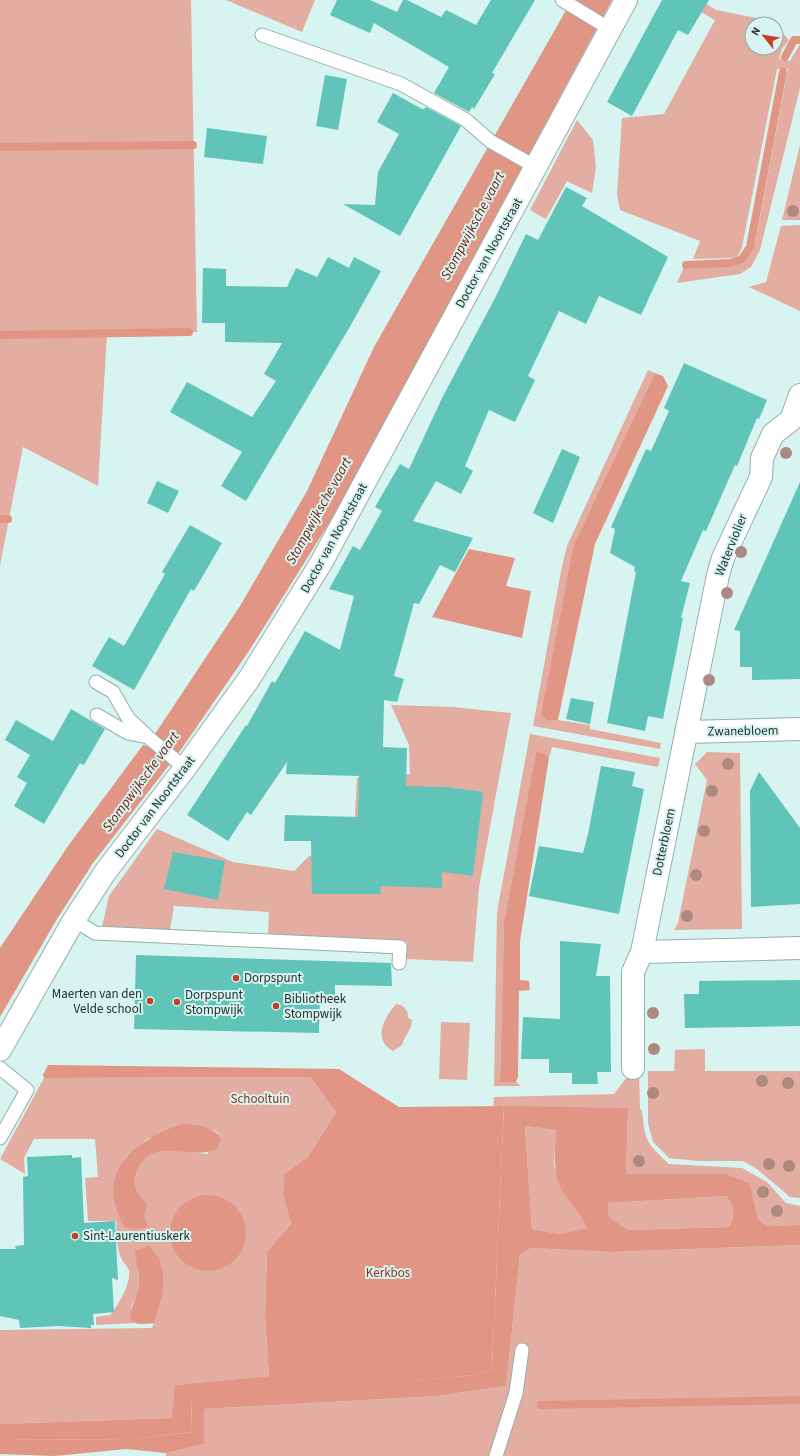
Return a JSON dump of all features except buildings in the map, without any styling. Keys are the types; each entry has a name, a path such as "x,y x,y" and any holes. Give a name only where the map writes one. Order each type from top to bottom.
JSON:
{"street":[{"name":"Doctor van Noortstraat","path":"0,1053 74,920 106,871 181,765 249,679 321,563 605,26 626,0"},
{"name":"Waterviolier","path":"686,732 718,575 724,558 761,477 762,458 773,434 791,420 800,395"},
{"name":"Zwanebloem","path":"686,732 800,729"},
{"name":"Dotterbloem","path":"633,1068 633,972 642,952 686,732"},
{"path":"642,952 800,948"}],"lane":[{"path":"562,0 605,26"},
{"path":"262,35 401,84 466,120 490,141 531,164"},
{"path":"96,682 113,692 128,718 181,765"},
{"path":"97,715 128,733 148,737"},
{"path":"74,920 95,933 400,947 399,963"},
{"path":"0,1053 27,1090 0,1138"},
{"path":"496,1456 516,1393 522,1350"}],"green space":[{"path":"0,0 191,0 197,332 107,333 98,486 23,447 0,565"},
{"path":"226,0 315,0 302,32"},
{"path":"680,0 700,0 716,10 747,16 744,16 744,56 780,56 779,59 790,61 800,44 800,88 760,250 751,267 740,274 677,283 684,267 688,269 729,266 744,262 755,243 788,69 777,69 742,247 738,256 730,258 693,259 700,241 620,210 617,194 622,118 664,114 715,20"},
{"path":"784,34 789,40 784,46"},
{"path":"577,120 593,140 596,167 592,193 567,181 546,219 530,210"},
{"path":"800,145 800,220 782,220"},
{"path":"800,225 800,311 749,287 766,282 781,226"},
{"path":"648,370 655,373 574,544 548,721 558,720 590,725 590,729 661,743 660,749 533,726 562,566 567,546"},
{"path":"469,549 515,558 506,586 531,591 522,638 432,617"},
{"path":"391,705 453,707 511,713 479,887 473,962 406,959 407,942 268,935 269,912 174,906 170,930 102,927 109,896 157,829 233,862 294,871 309,856 353,855 357,778 410,774 409,745"},
{"path":"530,734 660,758 658,767 552,747 549,758 543,753 536,753 504,922 500,1081 516,1082 521,1086 494,1086 497,912"},
{"path":"707,752 740,753 742,929 674,930 678,923 707,780 695,764"},
{"path":"396,1004 405,1008 408,1018 412,1020 411,1027 402,1045 393,1051 383,1041 382,1028 384,1022"},
{"path":"441,1022 470,1023 467,1080 439,1079"},
{"path":"705,1049 705,1071 800,1071 800,1198 790,1197 757,1169 743,1161 698,1161 669,1158 653,1142 648,1123 648,1071 674,1071 675,1050"},
{"name":"Kerkbos","path":"48,1065 339,1069 399,1107 504,1106 492,1368 475,1375 191,1399 192,1432 133,1439 0,1440 0,1424 172,1418 175,1385 269,1376 265,1318 267,1252 291,1224 283,1195 284,1174 308,1157 336,1112 310,1077 44,1078 43,1075"},
{"path":"631,1072 639,1072 640,1109 642,1110 644,1129 648,1141 669,1164 742,1168 767,1182 786,1203 800,1206 800,1225 767,1226 758,1219 750,1183 727,1174 626,1174 628,1108 493,1107 494,1097 614,1094"},
{"name":"Schooltuin","path":"310,1077 336,1112 308,1157 284,1174 283,1195 291,1224 267,1252 265,1318 269,1376 176,1385 173,1418 0,1424 0,1330 152,1328 160,1305 136,1251 139,1286 131,1308 132,1317 135,1323 96,1325 96,1317 110,1315 117,1306 126,1288 129,1271 119,1254 116,1221 88,1221 85,1178 98,1177 95,1139 34,1139 24,1158 25,1174 0,1159 44,1078","holes":["202,1126 216,1131 221,1138 207,1154 165,1150 148,1156 141,1163 135,1173 134,1183 136,1191 148,1205 144,1215 118,1172 126,1157 147,1139"]},
{"path":"525,1126 556,1130 554,1165 563,1191 581,1214 588,1228 559,1234 532,1229"},
{"path":"208,1195 222,1198 235,1206 243,1219 246,1233 243,1247 235,1260 222,1268 208,1271 194,1268 181,1260 173,1247 170,1233 173,1219 181,1206 194,1198"},
{"path":"726,1196 731,1203 733,1211 729,1227 628,1230 608,1216 608,1203"},
{"path":"800,1245 800,1456 166,1456 166,1453 204,1444 204,1409 437,1396 506,1386 520,1255 531,1248 611,1252"}],"water":[{"name":"Stompwijksche vaart","path":"569,0 612,0 338,509 249,651 180,751 93,863 57,919 0,1017 0,948 68,846 143,745 147,746 240,606 307,491 374,347 569,5"},
{"path":"655,373 663,376 668,386 595,544 558,720 548,721 541,715 574,544"},
{"path":"536,752 543,753 549,758 520,941 520,980 529,981 530,990 519,991 518,1077 516,1082 500,1082 504,922"},
{"path":"504,1106 628,1108 626,1174 727,1174 750,1183 758,1219 767,1226 800,1225 800,1245 611,1252 531,1248 520,1255 506,1386 437,1396 204,1409 204,1444 166,1453 126,1449 54,1456 0,1454 0,1440 133,1439 192,1432 191,1398 475,1375 492,1368","holes":["525,1126 556,1130 555,1162 557,1177 563,1192 579,1213 587,1228 559,1234 532,1229","726,1196 731,1203 733,1211 729,1227 628,1230 608,1216 608,1203"]},
{"path":"182,1124 204,1126 213,1130 221,1138 217,1149 195,1153 161,1151 151,1154 143,1161 134,1178 136,1190 148,1205 144,1216 148,1227 136,1230 125,1227 116,1208 114,1191 116,1175 123,1162 134,1150 148,1140 164,1131"},
{"path":"149,1246 158,1257 162,1267 163,1283 159,1307 154,1323 142,1324 134,1322 131,1319 130,1314 139,1286 135,1251"}],"waterway":[{"path":"785,57 794,40 800,40"},
{"path":"686,265 730,263 742,259 750,247 783,72"},
{"path":"0,147 193,145"},
{"path":"0,335 189,332"},
{"path":"0,519 8,519"},
{"path":"541,1405 800,1400"}],"place":[{"name":"Dorpspunt","path":"236,978"},
{"name":"Maerten van den Velde school","path":"150,1001"},
{"name":"Dorpspunt Stompwijk","path":"177,1002"},
{"name":"Bibliotheek Stompwijk","path":"276,1006"},
{"name":"Sint-Laurentiuskerk","path":"75,1236"}]}
